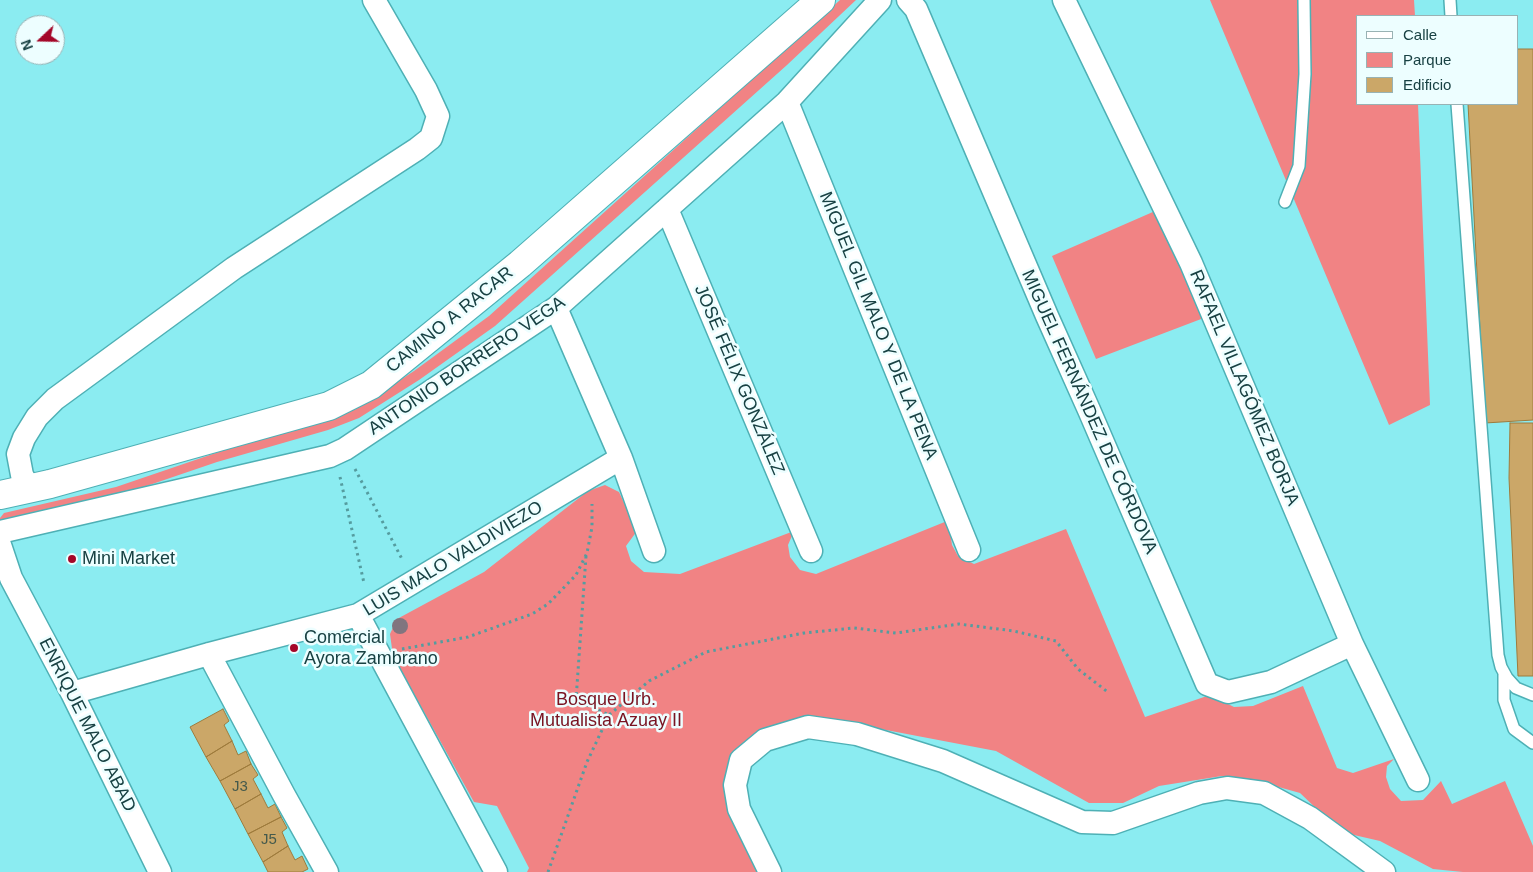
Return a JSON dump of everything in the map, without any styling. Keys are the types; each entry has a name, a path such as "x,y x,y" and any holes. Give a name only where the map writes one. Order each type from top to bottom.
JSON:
{"street":[{"path":"29,488 22,475 18,454 24,438 37,417 55,399 234,268 431,138 438,116 426,90 374,0"},
{"name":"CAMINO A RACAR","path":"0,495 50,484 329,406 371,385 520,264 821,0"},
{"name":"ANTONIO BORRERO VEGA","path":"3,536 330,456 345,449 556,308 787,102 880,0"},
{"name":"MIGUEL FERNÁNDEZ DE CÓRDOVA","path":"908,0 916,9 1207,684 1228,692 1271,682 1352,644"},
{"name":"RAFAEL VILLAGÓMEZ BORJA","path":"1064,0 1191,264 1352,644 1418,780"},
{"name":"MIGUEL GIL MALO Y DE LA PENA","path":"787,102 969,550"},
{"name":"JOSÉ FÉLIX GONZÁLEZ","path":"667,209 810,551"},
{"path":"556,308 621,458 654,550"},
{"name":"LUIS MALO VALDIVIEZO","path":"72,693 364,612 621,458"},
{"name":"ENRIQUE MALO ABAD","path":"3,536 12,578 72,693 160,872"},
{"path":"364,612 379,654 496,872"},
{"path":"209,654 327,872"},
{"path":"770,872 739,809 735,785 741,760 765,740 808,727 857,734 943,760 1082,822 1113,823 1199,793 1227,788 1264,793 1310,818 1384,872"}],"lane":[{"path":"1284,202 1299,166 1304,74 1304,0"},
{"path":"1450,0 1451,15"},
{"path":"1458,105 1498,655 1504,673 1504,700 1514,729 1533,743"},
{"path":"1504,673 1516,688 1533,695"}],"path":[{"path":"353,464 400,557 416,581"},
{"path":"339,473 364,612"},
{"path":"592,476 592,527 586,553 576,700 609,715"},
{"path":"379,654 468,637 532,614 548,604 576,575 586,553"},
{"path":"548,872 587,762 609,715 649,681 706,652 804,633 854,628 896,633 959,624 1014,631 1056,641 1078,669 1109,693"}],"green space":[{"path":"840,0 856,0 787,65 495,326 419,380 359,418 328,430 217,462 126,493 0,526 0,518 4,513 116,487 248,442 329,420 356,409 414,371 489,316"},
{"path":"1210,0 1414,0 1415,15 1356,15 1356,105 1418,105 1430,405 1389,425"},
{"path":"1162,208 1209,316 1096,359 1052,256"},
{"name":"Bosque Urb. Mutualista Azuay II","path":"605,485 619,492 637,531 626,546 631,561 644,572 680,574 794,531 788,545 790,557 800,570 816,574 957,517 950,531 952,545 958,556 974,564 1066,529 1145,717 1210,695 1234,707 1253,706 1303,686 1337,768 1353,773 1394,759 1387,766 1386,777 1390,789 1401,801 1423,800 1441,781 1452,804 1505,781 1533,846 1533,872 1463,872 1433,869 1380,841 1341,832 1300,793 1268,784 1222,776 1159,786 1123,803 1089,803 996,751 865,726 809,721 738,767 770,872 527,872 529,868 497,806 474,802 393,656 390,634 397,619 484,572 588,491"}],"building":[{"path":"1518,49 1533,49 1533,420 1485,423 1468,105 1518,105"},
{"path":"1510,423 1533,423 1533,676 1518,676 1509,478"},
{"path":"223,709 229,721 224,725 232,741 206,757 190,727"},
{"path":"232,741 238,755 246,751 251,764 220,781 206,757"},
{"path":"251,764 258,775 253,779 261,794 235,809 220,781"},
{"path":"261,794 268,808 275,804 281,817 248,834 235,809"},
{"path":"281,817 287,828 282,832 288,846 263,862 248,834"},
{"path":"288,846 295,860 302,856 308,869 302,872 268,872 263,862"}],"place":[{"name":"Mini Market","path":"72,559"},
{"name":"Comercial Ayora Zambrano","path":"294,648"}]}
